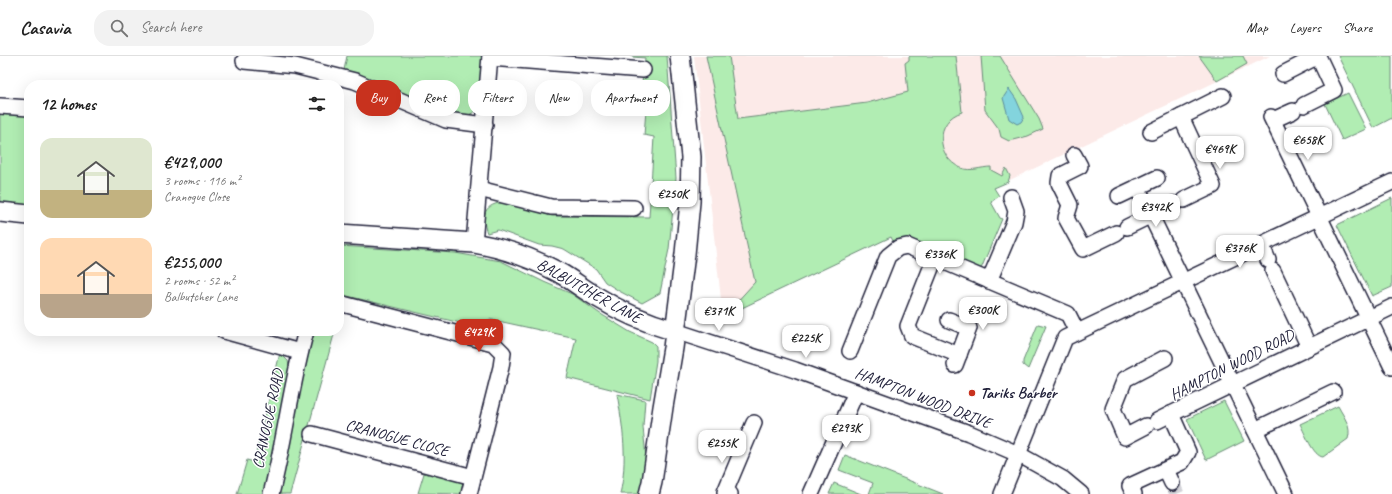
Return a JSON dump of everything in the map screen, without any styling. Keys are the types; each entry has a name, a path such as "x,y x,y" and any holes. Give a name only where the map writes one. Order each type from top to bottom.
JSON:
{"street":[{"path":"650,494 675,331 685,254 690,196 691,156 680,56"},
{"path":"1283,74 1318,56 1334,90 1272,119 1392,367"},
{"path":"474,243 490,57 643,70"},
{"path":"244,61 295,66 355,81 446,120 485,125"},
{"path":"1151,132 1223,96"},
{"path":"0,106 24,108"},
{"path":"1074,155 1080,166 1060,176 1060,183 1070,205 1066,218 1083,249 1213,186 1181,117"},
{"path":"1119,196 1157,178"},
{"path":"1002,494 1065,338 1392,182"},
{"path":"1137,188 1286,494"},
{"path":"479,189 551,208 634,208"},
{"path":"989,281 1014,222 1016,211 1011,197"},
{"path":"0,212 24,214"},
{"name":"BALBUTCHER LANE","path":"344,234 488,245 532,259 558,272 597,297 638,319 675,331"},
{"path":"1261,244 1309,347"},
{"path":"850,351 888,256 898,248 907,246 1068,314 1077,332"},
{"path":"935,258 922,310 908,326 912,336 957,360 969,328 949,320"},
{"path":"344,304 493,343 503,353 502,364 469,494"},
{"name":"HAMPTON WOOD ROAD","path":"1134,494 1130,486 1173,485 1182,462 1188,452 1171,414 1232,383 1392,307"},
{"name":"HAMPTON WOOD DRIVE","path":"675,331 795,370 969,433 1018,454 1063,479 1081,494"},
{"name":"CRANOGUE ROAD","path":"242,336 300,352"},
{"name":"CRANOGUE ROAD","path":"271,494 278,467 300,352 305,336"},
{"path":"1165,358 1125,379 1113,409 1125,437 1171,414"},
{"path":"811,494 856,392"},
{"path":"1255,430 1333,392"},
{"path":"730,494 725,492 754,423"},
{"name":"CRANOGUE CLOSE","path":"312,434 473,477"}],"shaded area":[{"path":"694,56 1270,56 723,317"}],"green space":[{"path":"347,56 484,56 482,80 468,80 468,115 465,117 460,116 460,80 409,80 409,99 401,96 401,80 366,80 344,70"},
{"path":"667,56 669,80 642,80 645,58 632,57"},
{"path":"706,56 729,56 738,119 867,103 908,92 905,63 909,60 909,56 956,56 962,112 953,116 943,130 943,148 946,156 952,163 961,168 972,169 991,167 991,170 1002,176 1006,168 1010,176 1008,182 994,188 999,196 991,202 1002,219 981,269 907,239 893,241 891,237 723,317 755,282"},
{"path":"981,56 1000,56 1039,119 1043,129 1028,136 1009,141 1001,137 999,129 985,110"},
{"path":"1199,56 1243,56 1247,64 1217,81"},
{"path":"1338,56 1392,56 1392,118 1373,128"},
{"path":"1348,93 1366,129 1342,140 1325,104"},
{"path":"670,97 676,178 669,249 660,293 642,303 605,282 596,269 564,249 539,245 498,230 487,233 484,220 486,211 493,205 505,202 552,216 649,217 654,137 644,135 646,116 670,116"},
{"path":"0,110 24,112 24,206 0,204"},
{"path":"1392,198 1392,287 1372,296 1337,225"},
{"path":"344,246 455,253 501,261 572,294 599,313 630,332 652,342 656,346 656,361 650,399 567,378 576,338 489,319 486,329 344,295"},
{"path":"1038,324 1046,326 1028,369 1023,365 1023,361"},
{"path":"311,336 334,336 290,494 277,494 282,481 293,419"},
{"path":"280,353 288,361 290,371 265,494 237,494 247,460 254,462"},
{"path":"617,394 645,400 643,427 646,458 640,494 620,494 624,469 624,444"},
{"path":"1224,401 1244,441 1206,460 1187,419"},
{"path":"1338,406 1348,426 1348,439 1323,457 1319,456 1300,424"},
{"path":"845,455 943,494 869,494 873,483 839,470"},
{"path":"425,470 461,480 464,486 462,494 418,493"},
{"path":"834,483 861,494 829,494"}],"water":[{"path":"1009,89 1016,99 1024,117 1021,122 1017,124 1009,119 1003,98"}],"tunnel":[{"path":"1172,483 1177,494"}],"place":[{"name":"Tariks Barber","path":"972,393"}]}
